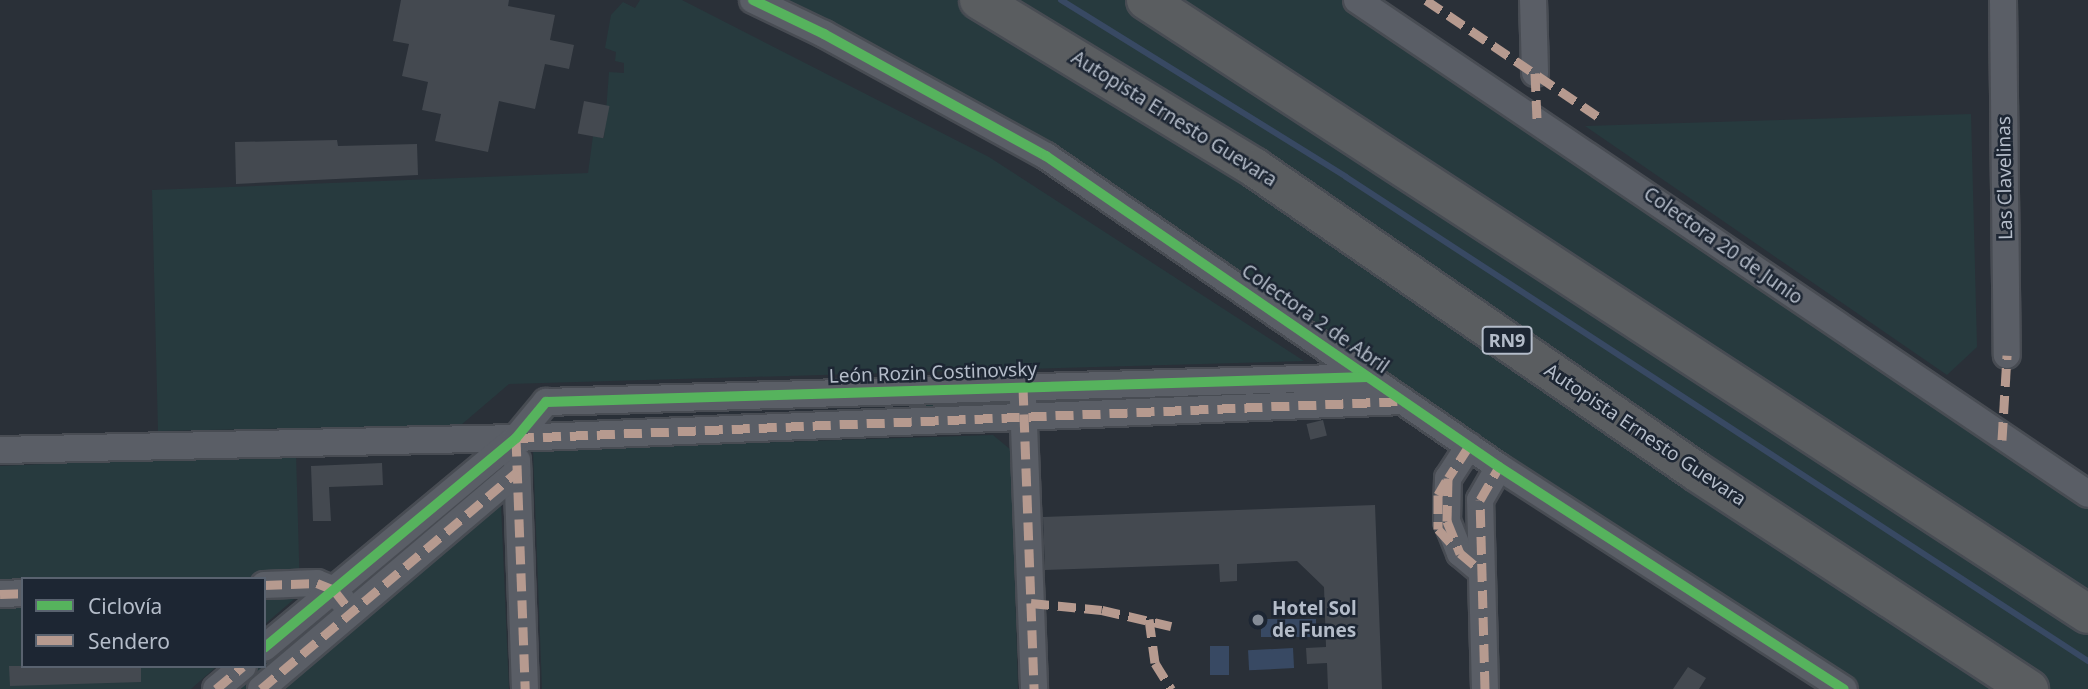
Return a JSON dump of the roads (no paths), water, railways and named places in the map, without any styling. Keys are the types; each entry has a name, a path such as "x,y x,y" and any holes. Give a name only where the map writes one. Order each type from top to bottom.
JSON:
{"highway":[{"name":"Autopista Ernesto Guevara","path":"979,0 1255,168 1697,472 2029,689"},
{"path":"1146,0 2088,614"}],"street":[{"name":"Colectora 2 de Abril","path":"752,0 824,34 1046,156 1499,467 1844,689"},
{"name":"Colectora 20 de Junio","path":"1357,0 2088,494"},
{"path":"1533,0 1535,73"},
{"name":"Las Clavelinas","path":"2003,0 2007,355"},
{"name":"León Rozin Costinovsky","path":"266,646 516,438 547,402 1367,377"},
{"path":"1023,387 1034,689"},
{"path":"0,450 516,438 1402,401"},
{"path":"516,438 525,689"},
{"path":"1469,446 1448,478 1448,530 1460,553 1480,570"},
{"path":"1485,689 1480,494 1499,467"},
{"path":"261,689 517,472"},
{"path":"266,585 317,583 334,590 351,612"},
{"path":"0,594 21,593"},
{"path":"216,689 241,668"}],"water":[{"path":"1261,619 1316,619 1316,637 1261,637"},
{"path":"1210,646 1229,646 1229,675 1210,675"},
{"path":"1293,648 1294,668 1249,670 1248,650"}],"waterway":[{"path":"1061,0 1346,177 2088,661"}],"place":[{"name":"Hotel Sol de Funes","path":"1258,620"}]}
